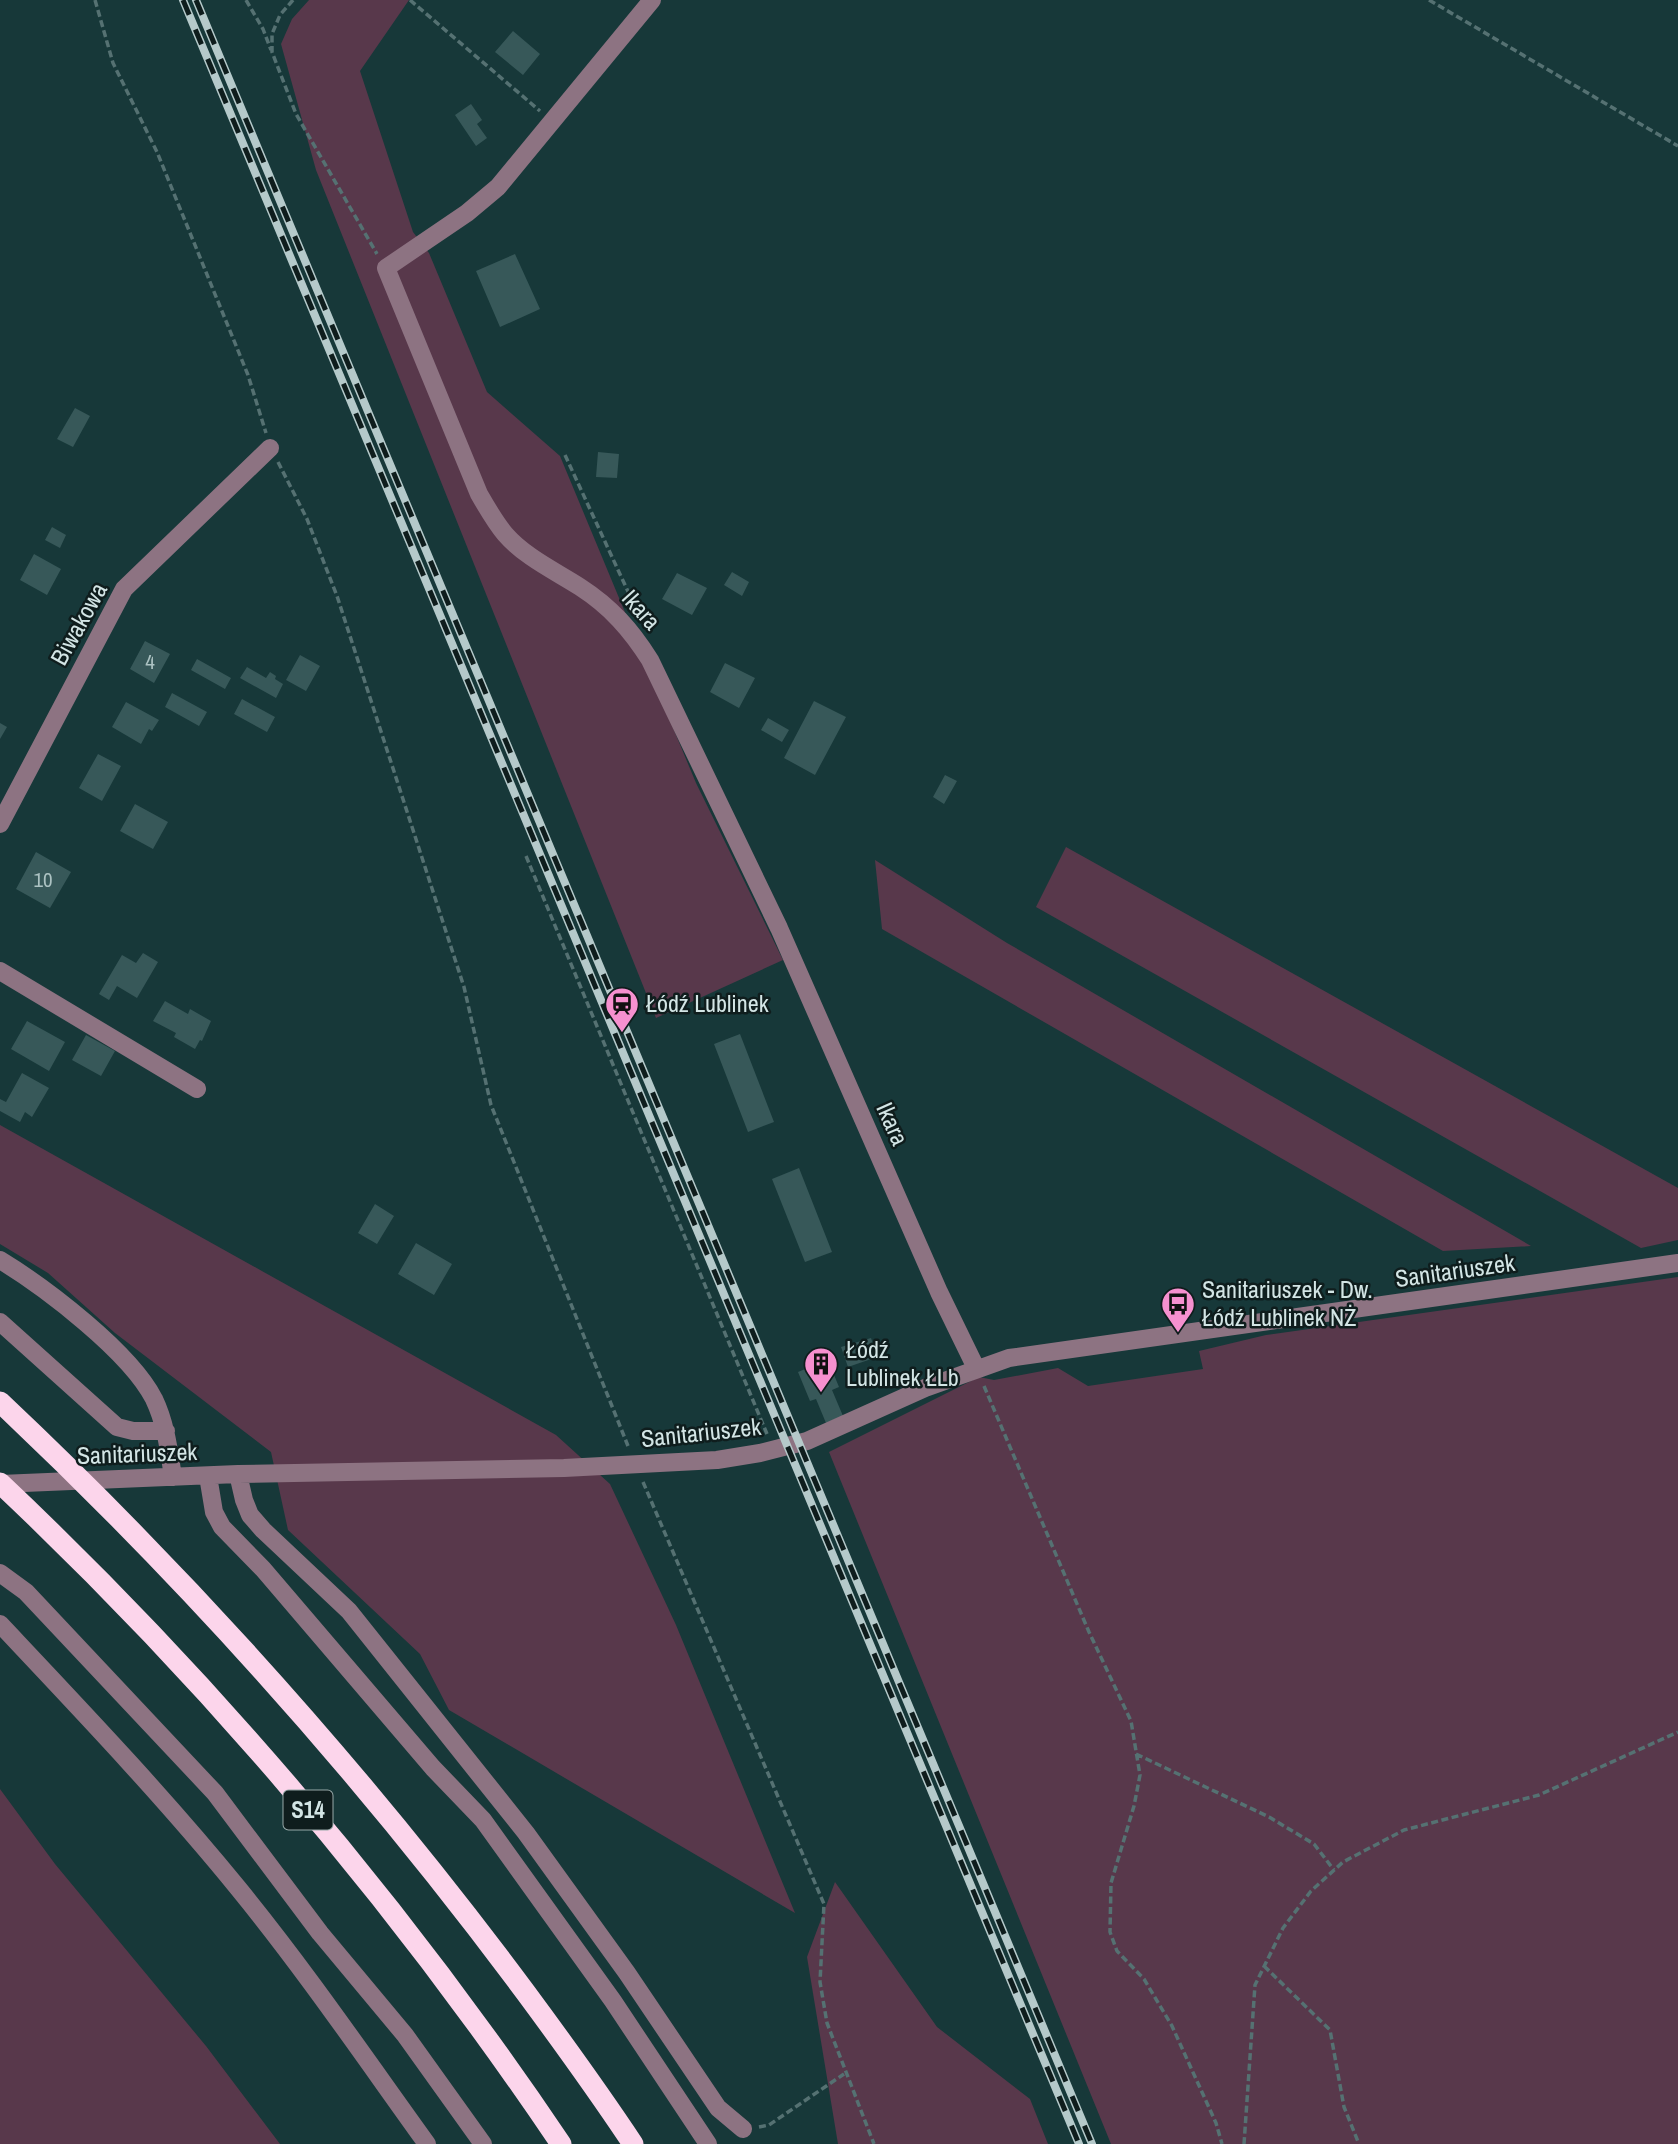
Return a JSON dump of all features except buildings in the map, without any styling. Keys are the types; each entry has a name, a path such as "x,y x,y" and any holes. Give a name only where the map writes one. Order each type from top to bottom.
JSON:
{"highway":[{"name":"S14","path":"0,1402 104,1501 244,1648 354,1773 467,1913 633,2144"},
{"name":"S14","path":"0,1483 107,1588 193,1679 370,1883 561,2144"}],"street":[{"path":"386,268 482,202 524,159 652,0"},
{"name":"Ikara","path":"386,268 479,494 492,517 519,547 611,610 632,632 650,660 779,928 976,1368"},
{"name":"Biwakowa","path":"0,824 124,590 270,448"},
{"path":"0,971 197,1089"},
{"path":"0,1260 44,1291 119,1355 148,1388 166,1431 173,1477"},
{"name":"Sanitariuszek","path":"0,1483 239,1474 522,1469 734,1458 799,1443 976,1368 1016,1357 1678,1263"},
{"path":"0,1322 117,1427 133,1431 166,1431"},
{"path":"239,1474 250,1514 263,1530 358,1622 526,1833 718,2108 743,2129"},
{"path":"208,1476 214,1512 222,1527 263,1569 433,1768 483,1820 613,2001 708,2144"},
{"path":"0,1573 26,1592 215,1793 320,1933 405,2035 483,2144"},
{"path":"0,1623 130,1762 237,1886 296,1961 427,2144"}],"path":[{"path":"95,0 113,63 157,152 247,374 261,411 270,448 307,519 337,596 464,986 491,1105 635,1465 824,1904 820,1982 827,2023 874,2144"},
{"path":"246,0 263,29 296,114 386,268"},
{"path":"272,52 272,34 280,15 293,0"},
{"path":"410,0 552,122"},
{"path":"1429,0 1678,146"},
{"path":"565,455 639,617"},
{"path":"526,856 769,1439"},
{"path":"976,1368 1083,1619 1131,1721 1140,1775 1134,1806 1111,1883 1110,1932 1117,1951 1144,1979 1172,2026 1216,2123 1222,2144"},
{"path":"1244,2144 1255,1985 1283,1928 1311,1891 1343,1862 1404,1830 1539,1795 1678,1732"},
{"path":"1136,1754 1269,1817 1314,1844 1334,1870"},
{"path":"1264,1966 1330,2030 1344,2107 1359,2144"},
{"path":"743,2129 769,2125 845,2074"}],"shaded area":[{"path":"309,0 409,0 360,71 413,232 429,253 487,392 560,456 696,783 783,960 656,1018 316,170 281,44 292,19"},
{"path":"1066,847 1678,1188 1678,1240 1641,1248 1036,907"},
{"path":"875,860 1007,943 1531,1246 1443,1251 882,929"},
{"path":"0,1125 556,1435 610,1484 676,1625 795,1913 449,1710 420,1654 288,1530 271,1452 115,1333 48,1273 0,1244"},
{"path":"1678,1277 1678,2144 1111,2144 829,1452 979,1377 994,1380 1058,1368 1088,1386 1203,1369 1199,1351 1266,1335"},
{"path":"0,1789 55,1864 206,2046 280,2144 0,2144"},
{"path":"835,1882 937,2027 1030,2099 1048,2144 838,2144 807,1957"}],"railway":[{"path":"183,0 1079,2144"},
{"path":"196,0 1092,2144"}],"place":[{"name":"Łódź Lublinek","path":"622,1034"},
{"name":"Sanitariuszek - Dw. Łódź Lublinek NŻ","path":"1178,1334"},
{"name":"Łódź Lublinek ŁLb","path":"821,1394"}]}
